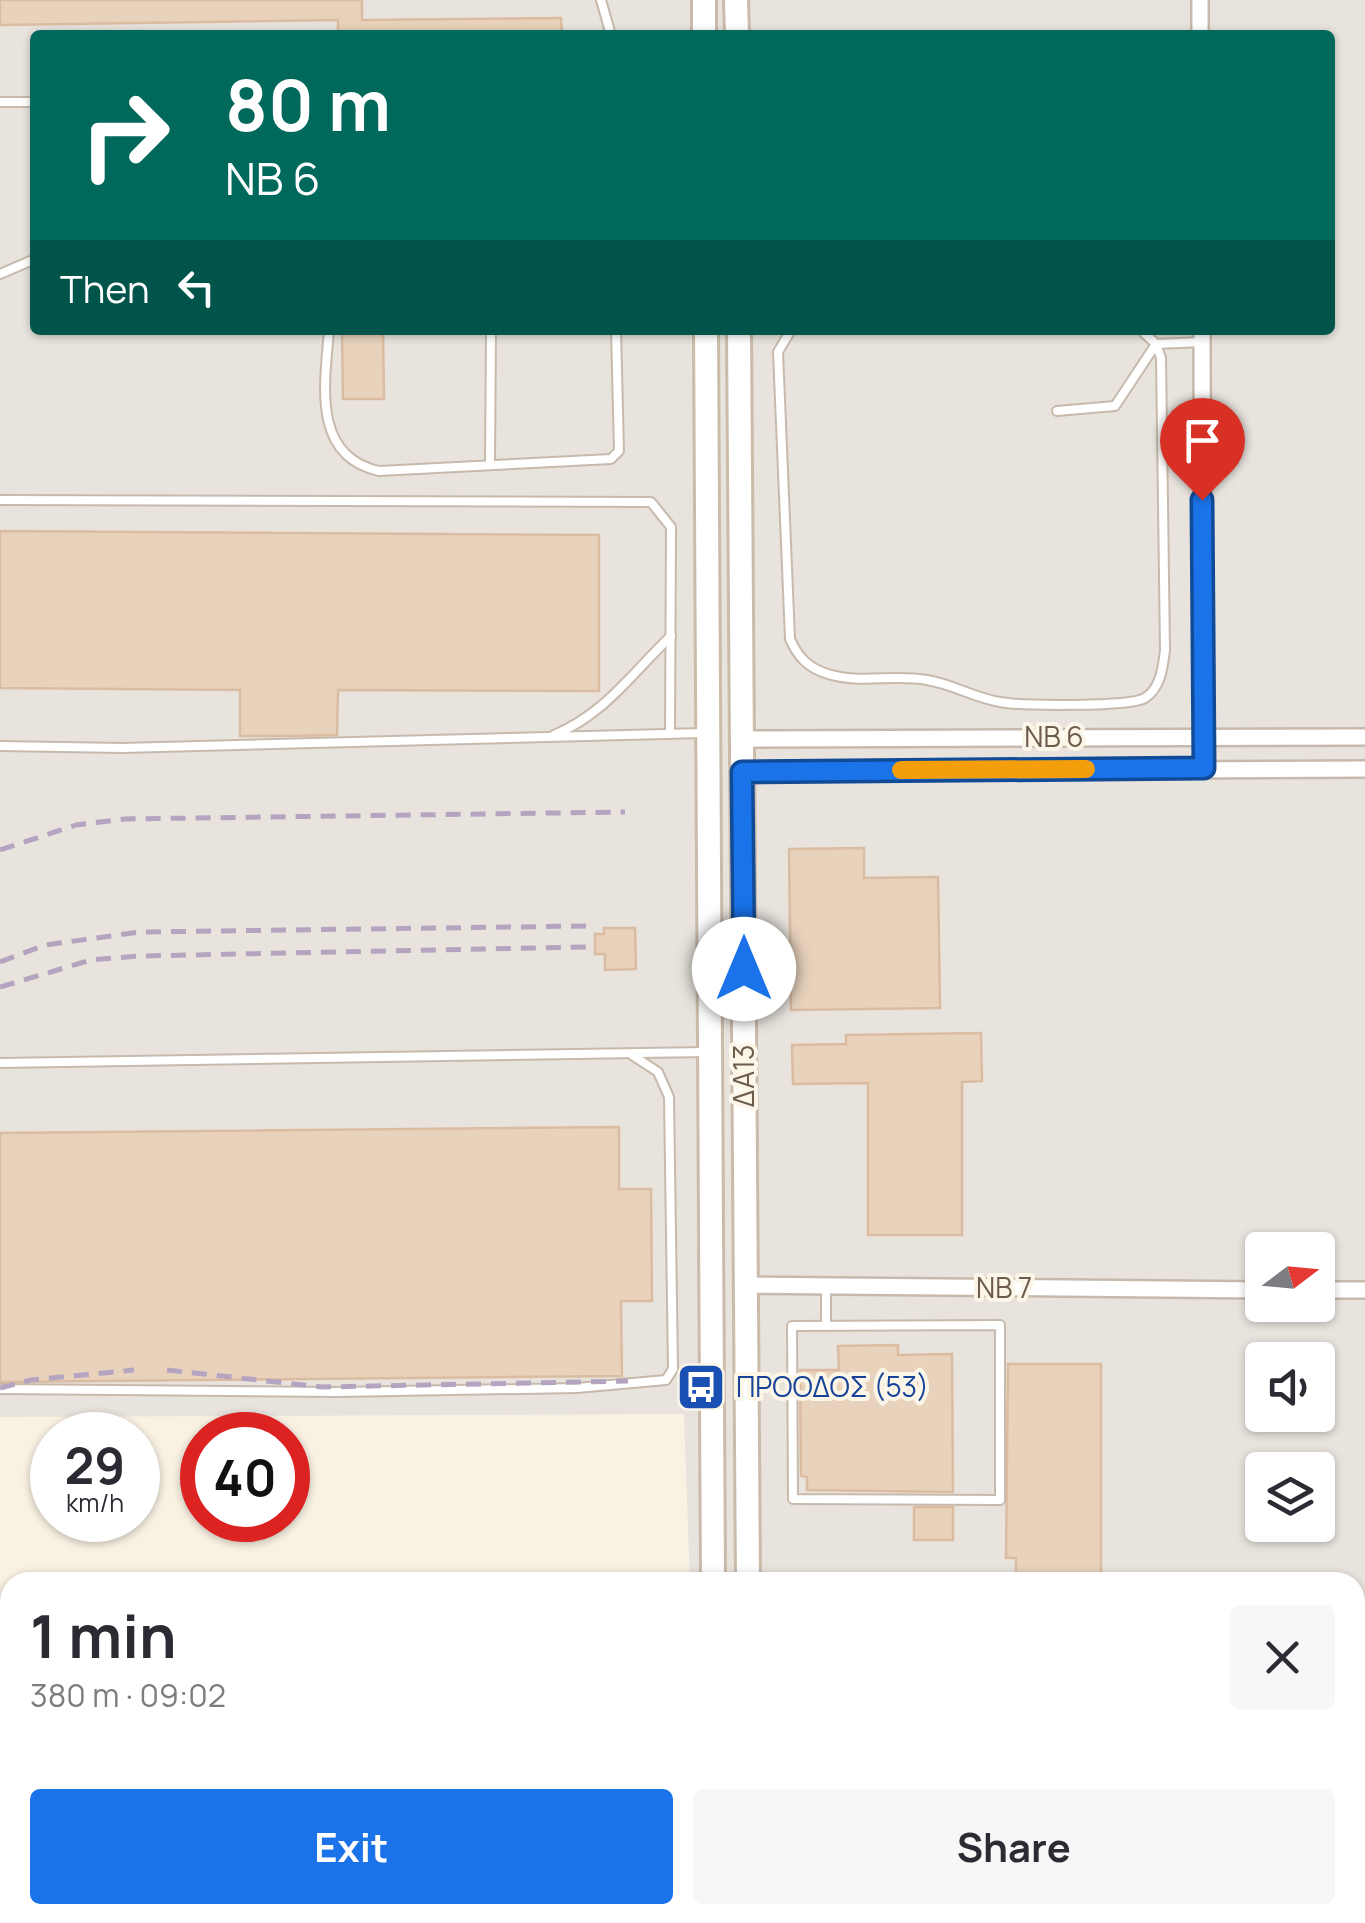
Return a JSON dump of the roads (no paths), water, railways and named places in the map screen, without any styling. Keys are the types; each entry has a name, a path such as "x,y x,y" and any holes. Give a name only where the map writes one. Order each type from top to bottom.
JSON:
{"street":[{"path":"704,0 704,30"},
{"path":"736,0 736,30"},
{"path":"1200,0 1200,30"},
{"name":"ΔΑ13","path":"706,335 713,1572"},
{"name":"ΔΑ13","path":"739,335 748,1572"},
{"path":"1202,336 1204,768"},
{"name":"ΝΒ 6","path":"742,739 1365,737"},
{"path":"709,744 742,739"},
{"path":"709,744 742,772"},
{"name":"ΝΒ 6","path":"742,772 1365,768"},
{"path":"711,1285 745,1284"},
{"name":"ΝΒ 7","path":"745,1284 1245,1290"},
{"path":"1335,1290 1365,1290"}],"lane":[{"path":"601,0 610,30"},
{"path":"0,102 30,102"},
{"path":"0,274 30,261"},
{"path":"329,335 324,394 327,426 351,460 379,471 612,459 619,452 616,335"},
{"path":"490,463 491,335"},
{"path":"788,335 778,352 790,639 796,654 808,665 844,678 923,679 972,696 1025,704 1134,702 1153,691 1161,677 1165,650 1161,358 1156,344 1146,335"},
{"path":"1057,411 1115,406 1156,344 1202,336"},
{"path":"0,500 652,502 671,527 670,732"},
{"path":"546,739 585,722 603,708 671,636"},
{"path":"0,746 122,748 546,739 670,732 709,744"},
{"path":"0,1063 711,1052"},
{"path":"0,1389 336,1392 577,1388 666,1380 673,1369 669,1096 658,1072 632,1055"},
{"path":"826,1287 826,1326"},
{"path":"1000,1325 1000,1500 793,1499 792,1326 826,1326 1000,1325"}],"railway":[{"path":"0,850 76,825 125,819 625,812"},
{"path":"0,962 45,945 140,932 587,926"},
{"path":"0,987 91,960 140,956 588,947"},
{"path":"0,1388 31,1380 134,1370"},
{"path":"167,1370 322,1387 628,1381"}],"place":[{"name":"ΠΡΟΟΔΟΣ (53)","path":"701,1387"}]}
